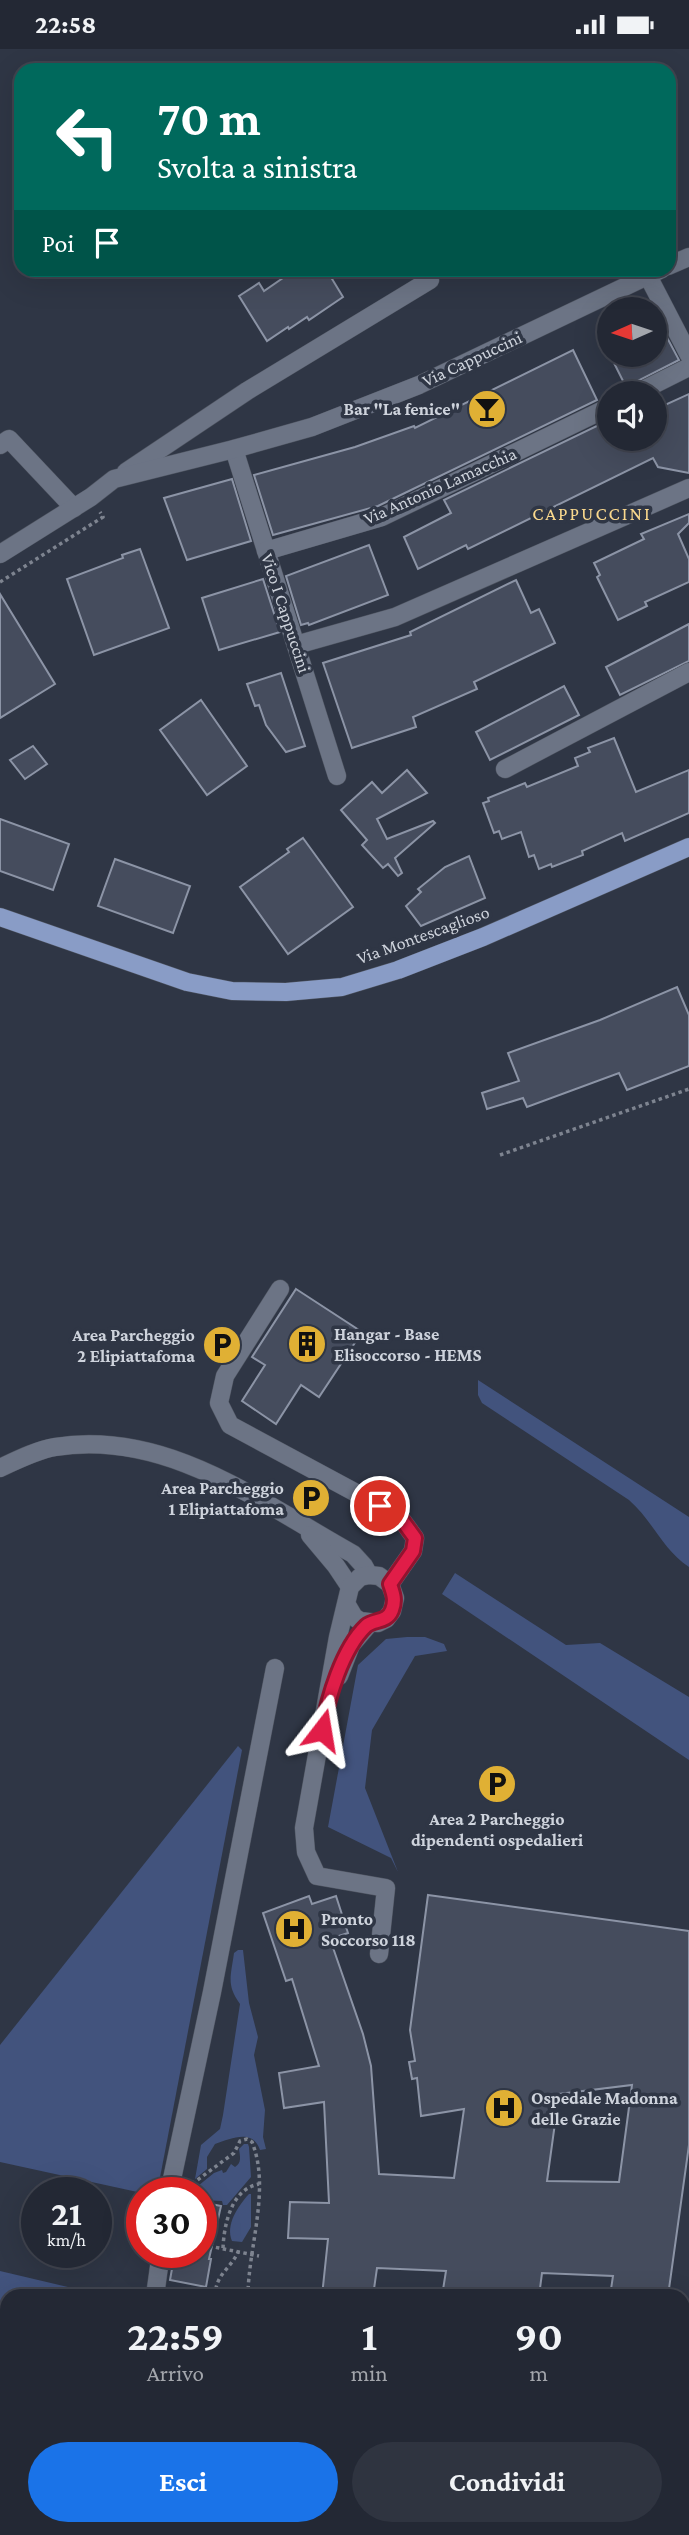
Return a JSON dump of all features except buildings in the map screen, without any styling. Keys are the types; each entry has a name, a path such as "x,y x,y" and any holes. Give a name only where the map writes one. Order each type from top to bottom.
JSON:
{"main road":[{"name":"Via Montescaglioso","path":"0,917 187,982 232,991 286,992 342,987 398,970 483,937 689,846"}],"street":[{"name":"Via Cappuccini","path":"114,479 312,427 419,385 647,277"},
{"path":"657,277 689,355"},
{"name":"Via Cappuccini","path":"0,554 247,391 430,280"},
{"path":"661,381 689,367"},
{"name":"Via Antonio Lamacchia","path":"266,551 382,517 597,413"},
{"path":"0,445 9,439 74,507"},
{"name":"Vico I Cappuccini","path":"234,449 337,776"},
{"path":"296,645 395,617 689,488"},
{"path":"505,769 689,672"},
{"path":"280,1289 225,1376 219,1403 230,1425 399,1516 415,1538 413,1551 379,1579 360,1577 348,1596 338,1637 304,1829 306,1852 317,1876 386,1888 379,1954"},
{"path":"0,1468 54,1447 107,1444 146,1450 190,1463 243,1490 353,1554 395,1598 392,1611 386,1619 369,1624 351,1645 327,1705"},
{"path":"304,1527 336,1566 354,1617 369,1624"},
{"path":"172,2177 212,1992 275,1668"},
{"path":"156,2289 159,2268"}],"path":[{"path":"0,582 103,517"},
{"path":"500,1155 689,1089"},
{"path":"202,2177 234,2153 240,2141 247,2139 252,2142 256,2153 259,2211 248,2272 248,2289"},
{"path":"223,2248 226,2217 242,2192 249,2186 259,2184"},
{"path":"217,2247 259,2256"},
{"path":"216,2289 217,2280 234,2262 238,2252"}],"shaded area":[{"path":"478,1380 689,1517 689,1567 672,1552 629,1500 482,1403 478,1395"},
{"path":"455,1573 566,1645 600,1643 689,1697 689,1760 442,1594"},
{"path":"425,1637 444,1644 447,1651 415,1656 372,1730 365,1788 398,1872 391,1858 328,1827 358,1665 386,1639"},
{"path":"238,1746 242,1750 160,2177 126,2177 126,2190 112,2186 112,2177 69,2177 0,2162 0,2045"},
{"path":"243,1950 249,2003 258,2037 254,2055 265,2110 263,2137 266,2149 260,2150 257,2143 247,2137 215,2144 207,2157 207,2169 195,2177 201,2145 220,2129 223,2115 240,2004 231,1980 234,1953"},
{"path":"248,2144 251,2177 227,2205 223,2205 222,2201 217,2201 217,2177 209,2177 222,2170 223,2173 226,2172 231,2164 235,2167 240,2159 239,2149"},
{"path":"249,2194 251,2227 242,2242 232,2241 231,2222"},
{"path":"0,2271 76,2289 0,2289"}],"place":[{"name":"Bar \"La fenice\"","path":"487,409"},
{"name":"Hangar - Base Elisoccorso - HEMS","path":"307,1344"},
{"name":"Area Parcheggio 2 Elipiattafoma","path":"222,1345"},
{"name":"Area Parcheggio 1 Elipiattafoma","path":"311,1498"},
{"name":"Area 2 Parcheggio dipendenti ospedalieri","path":"497,1784"},
{"name":"Pronto Soccorso 118","path":"294,1929"},
{"name":"Ospedale Madonna delle Grazie","path":"504,2108"}],"district":[{"name":"CAPPUCCINI","path":"592,513"}],"route":[{"path":"322,1730 327,1705 351,1645 369,1624 386,1619 392,1611 395,1598 390,1584 413,1551 415,1538 399,1516 380,1506"}]}
